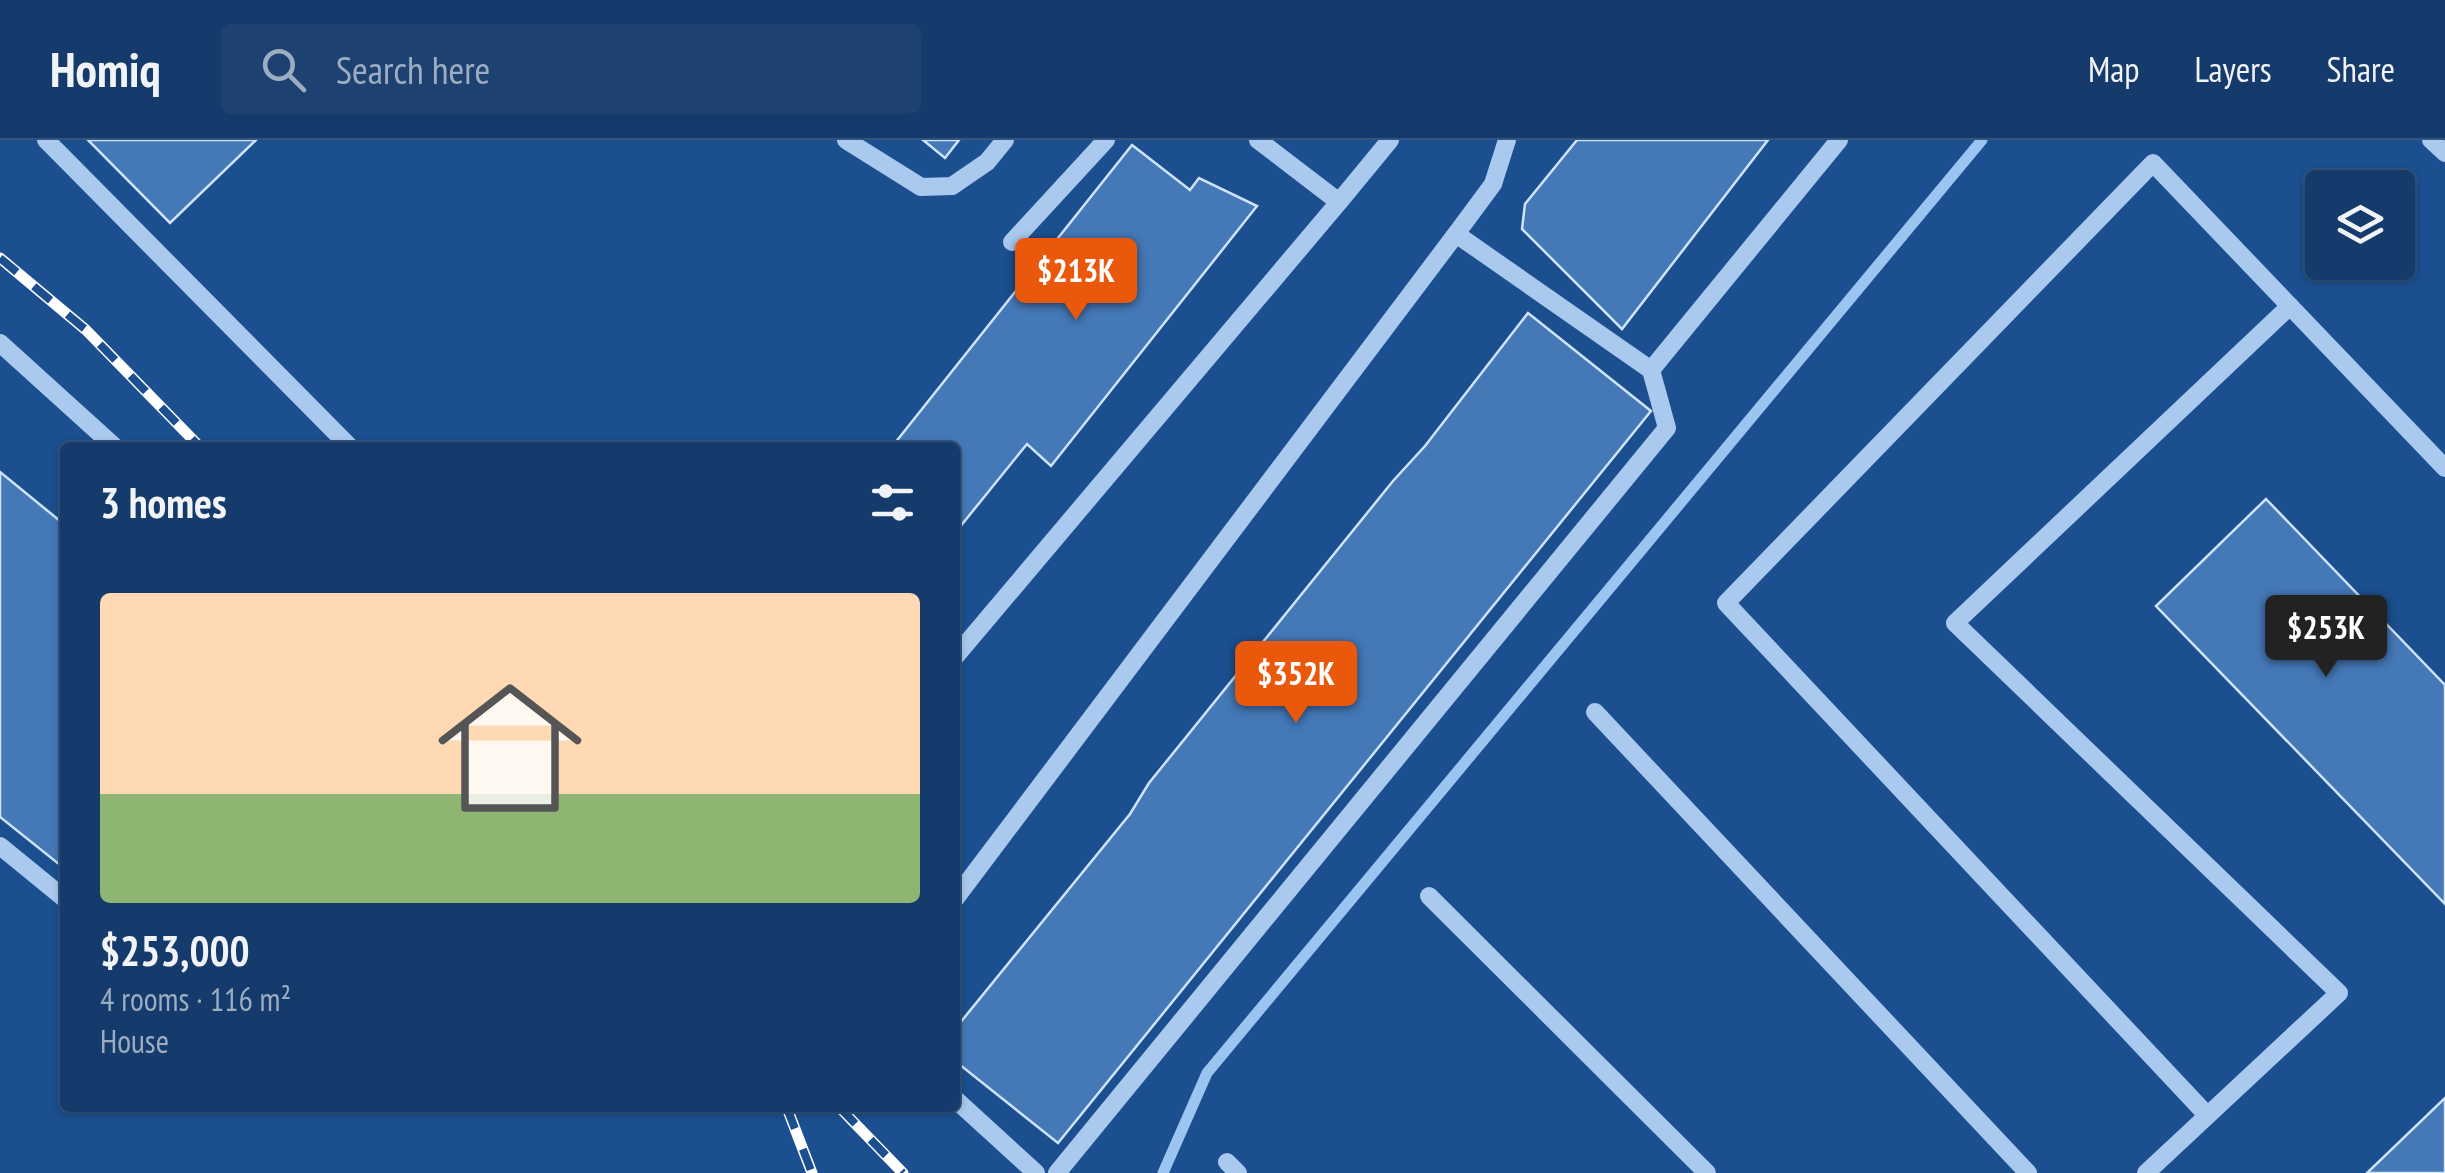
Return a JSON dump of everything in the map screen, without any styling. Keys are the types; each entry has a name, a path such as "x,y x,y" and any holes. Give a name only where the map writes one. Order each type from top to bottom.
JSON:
{"street":[{"path":"46,140 345,442"},
{"path":"846,140 920,187 952,186 987,162 1005,140"},
{"path":"1012,242 1106,140"},
{"path":"1258,140 1339,202"},
{"path":"960,651 1390,140"},
{"path":"960,891 1493,184 1508,140"},
{"path":"1651,370 1839,140"},
{"path":"2431,140 2445,154"},
{"path":"2207,1115 1726,603 2154,163 2445,468"},
{"path":"1057,1173 1667,428 1651,370 1456,234"},
{"path":"2146,1173 2339,993 1954,623 2290,306"},
{"path":"0,343 109,442"},
{"path":"1595,712 2028,1173"},
{"path":"0,846 60,895"},
{"path":"1429,896 1707,1173"},
{"path":"960,1103 1036,1173"}],"building":[{"path":"88,140 256,140 170,223"},
{"path":"923,140 959,140 945,158"},
{"path":"1577,140 1768,140 1622,329 1522,229 1525,204"},
{"path":"1132,145 1190,190 1199,178 1257,206 1051,466 1027,444 960,527 960,442 896,442"},
{"path":"1528,313 1651,411 1058,1143 960,1065 960,1023 1130,814 1149,783 1425,446"},
{"path":"0,472 60,521 60,865 0,817"},
{"path":"2266,499 2445,685 2445,904 2156,606"},
{"path":"2445,1098 2445,1173 2367,1173"}],"waterway":[{"path":"1163,1173 1207,1073 1982,140"}],"railway":[{"path":"0,258 86,330 195,442"},
{"path":"789,1112 812,1173"},
{"path":"844,1112 903,1173"}]}
